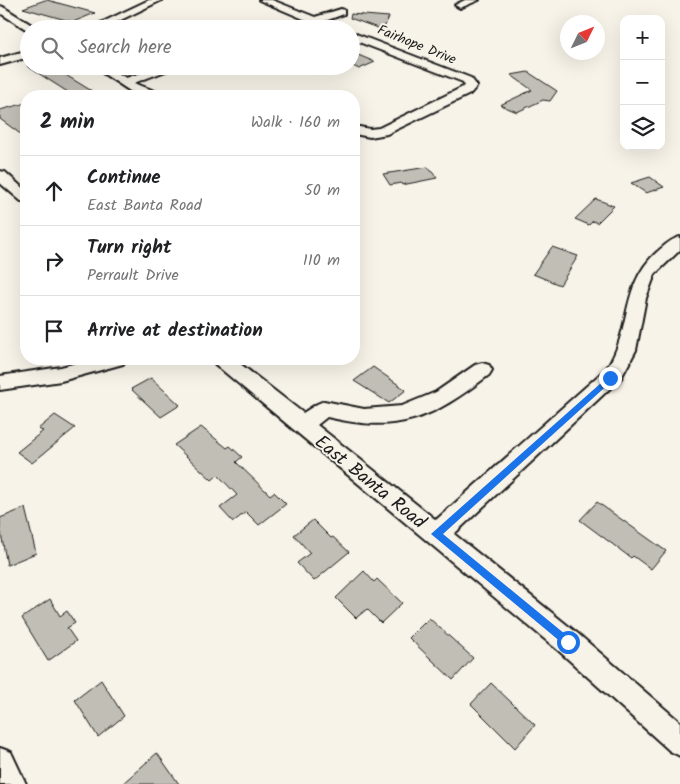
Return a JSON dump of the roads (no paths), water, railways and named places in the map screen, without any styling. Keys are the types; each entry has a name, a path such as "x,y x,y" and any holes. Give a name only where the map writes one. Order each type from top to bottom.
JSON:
{"street":[{"path":"0,3 8,0"},
{"path":"113,20 157,0"},
{"path":"264,0 314,20 341,12"},
{"path":"460,5 474,0"},
{"path":"0,9 20,21"},
{"name":"Fairhope Drive","path":"360,38 467,80 470,84 470,88 466,91 382,131 368,133 360,131"},
{"path":"0,62 20,56"},
{"path":"111,75 141,90"},
{"path":"124,83 148,75"},
{"path":"0,175 20,193"},
{"path":"436,534 610,378 620,365 628,348 639,294 646,276 657,261 680,242"},
{"path":"0,383 61,374 94,365"},
{"name":"East Banta Road","path":"229,365 568,642 680,741"},
{"path":"302,425 324,409 370,418 412,413 444,399 482,370"},
{"path":"0,763 11,784"}]}
